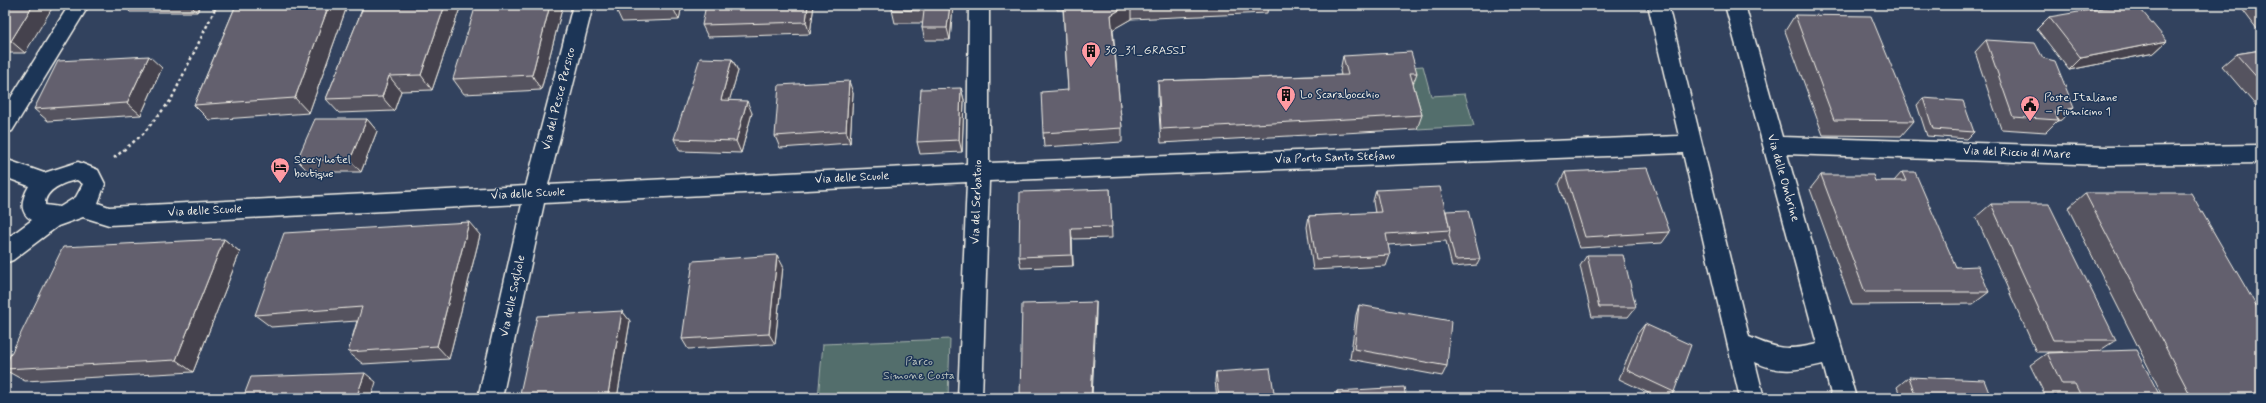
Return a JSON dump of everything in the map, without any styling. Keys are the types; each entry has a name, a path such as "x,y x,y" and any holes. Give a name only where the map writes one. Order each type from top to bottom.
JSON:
{"street":[{"path":"5,125 79,5"},
{"name":"Via del Pesce Persico","path":"535,193 583,5"},
{"name":"Via del Serbatoio","path":"970,398 978,172 978,5"},
{"path":"1658,5 1752,398"},
{"name":"Via delle Ombrine","path":"1735,5 1844,398"},
{"name":"Via Porto Santo Stefano","path":"978,172 1692,144"},
{"name":"Via del Riccio di Mare","path":"1773,145 2106,156 2261,154"},
{"path":"5,168 46,183"},
{"path":"5,253 52,218 69,214 80,207 93,191 95,184 93,177 87,173 68,172 46,183 38,191 33,206 34,210 39,215 52,218"},
{"name":"Via delle Scuole","path":"80,207 108,216 535,193 978,172"},
{"name":"Via delle Sogliole","path":"490,398 535,193"},
{"path":"1740,344 1771,358 1795,360 1831,351"}],"path":[{"path":"93,177 143,134 171,100 217,5"}],"green space":[{"name":"Lo Scarabocchio","path":"1423,66 1431,96 1465,94 1474,126 1417,129 1406,88 1407,67"},
{"name":"Parco Simone Costa","path":"950,339 948,398 818,398 823,344"}],"building":[{"path":"5,5 33,5 11,41 5,41"},
{"path":"236,5 329,5 295,98 194,105"},
{"path":"364,5 445,5 421,75 389,76 382,97 326,99"},
{"path":"476,5 550,5 532,75 453,79"},
{"path":"617,5 674,5 673,8 616,9"},
{"path":"706,5 808,5 806,22 702,25"},
{"path":"893,5 950,5 947,28 922,28 924,11 892,10"},
{"name":"30_31_GRASSI","path":"1063,5 1128,5 1111,15 1122,128 1043,133 1041,92 1068,90"},
{"path":"2120,5 2137,5 2167,41 2081,58 2049,17"},
{"path":"2253,5 2261,5 2261,15"},
{"path":"1795,15 1871,16 1914,121 1834,120"},
{"path":"1986,40 2035,43 2043,58 2055,61 2074,108 2055,112 2058,120 2013,117"},
{"path":"2261,50 2261,82 2236,54"},
{"name":"Lo Scarabocchio","path":"1411,52 1417,73 1410,73 1422,115 1161,129 1158,81 1348,75 1343,56"},
{"path":"149,56 127,103 34,109 58,61"},
{"path":"700,58 732,59 721,100 747,101 736,141 674,139"},
{"path":"849,81 846,131 775,136 779,85"},
{"path":"961,88 959,140 917,142 921,89"},
{"path":"1923,98 1963,101 1974,132 1933,129"},
{"path":"315,119 367,119 350,160 297,160"},
{"path":"1647,168 1670,232 1585,237 1565,172"},
{"path":"1902,172 1915,172 1956,267 1978,266 1989,292 1865,292 1821,175 1873,175 1875,181 1906,181"},
{"path":"1440,187 1450,230 1386,234 1390,255 1316,259 1309,216 1381,212 1376,190"},
{"path":"1110,189 1112,227 1071,228 1072,255 1019,257 1020,192"},
{"path":"2085,193 2191,193 2261,314 2261,398 2192,398"},
{"path":"1991,204 2049,204 2116,340 2053,340"},
{"path":"1468,210 1480,259 1455,260 1449,235 1450,230 1446,211"},
{"path":"469,222 437,346 348,352 362,307 255,315 284,233"},
{"path":"224,239 176,360 5,369 5,366 63,247"},
{"path":"777,255 769,334 682,339 693,261"},
{"path":"1587,255 1623,255 1636,307 1599,307"},
{"path":"1096,302 1091,398 1020,398 1022,304"},
{"path":"1359,305 1451,321 1447,366 1354,349"},
{"path":"622,311 608,394 519,398 537,316"},
{"path":"1645,324 1691,345 1674,392 1627,370"},
{"path":"2136,350 2161,398 2082,398 2075,384 2062,384 2047,353"},
{"path":"1270,368 1275,398 1219,398 1216,372"},
{"path":"365,373 356,398 243,398 251,377"},
{"path":"1909,377 1984,380 1991,398 1916,398"},
{"path":"1404,387 1406,398 1338,398 1337,391"}],"place":[{"name":"30_31_GRASSI","path":"1091,68"},
{"name":"Lo Scarabocchio","path":"1286,112"},
{"name":"Poste Italiane – Fiumicino 1","path":"2030,122"},
{"name":"Seccy hotel boutique","path":"280,184"}]}
